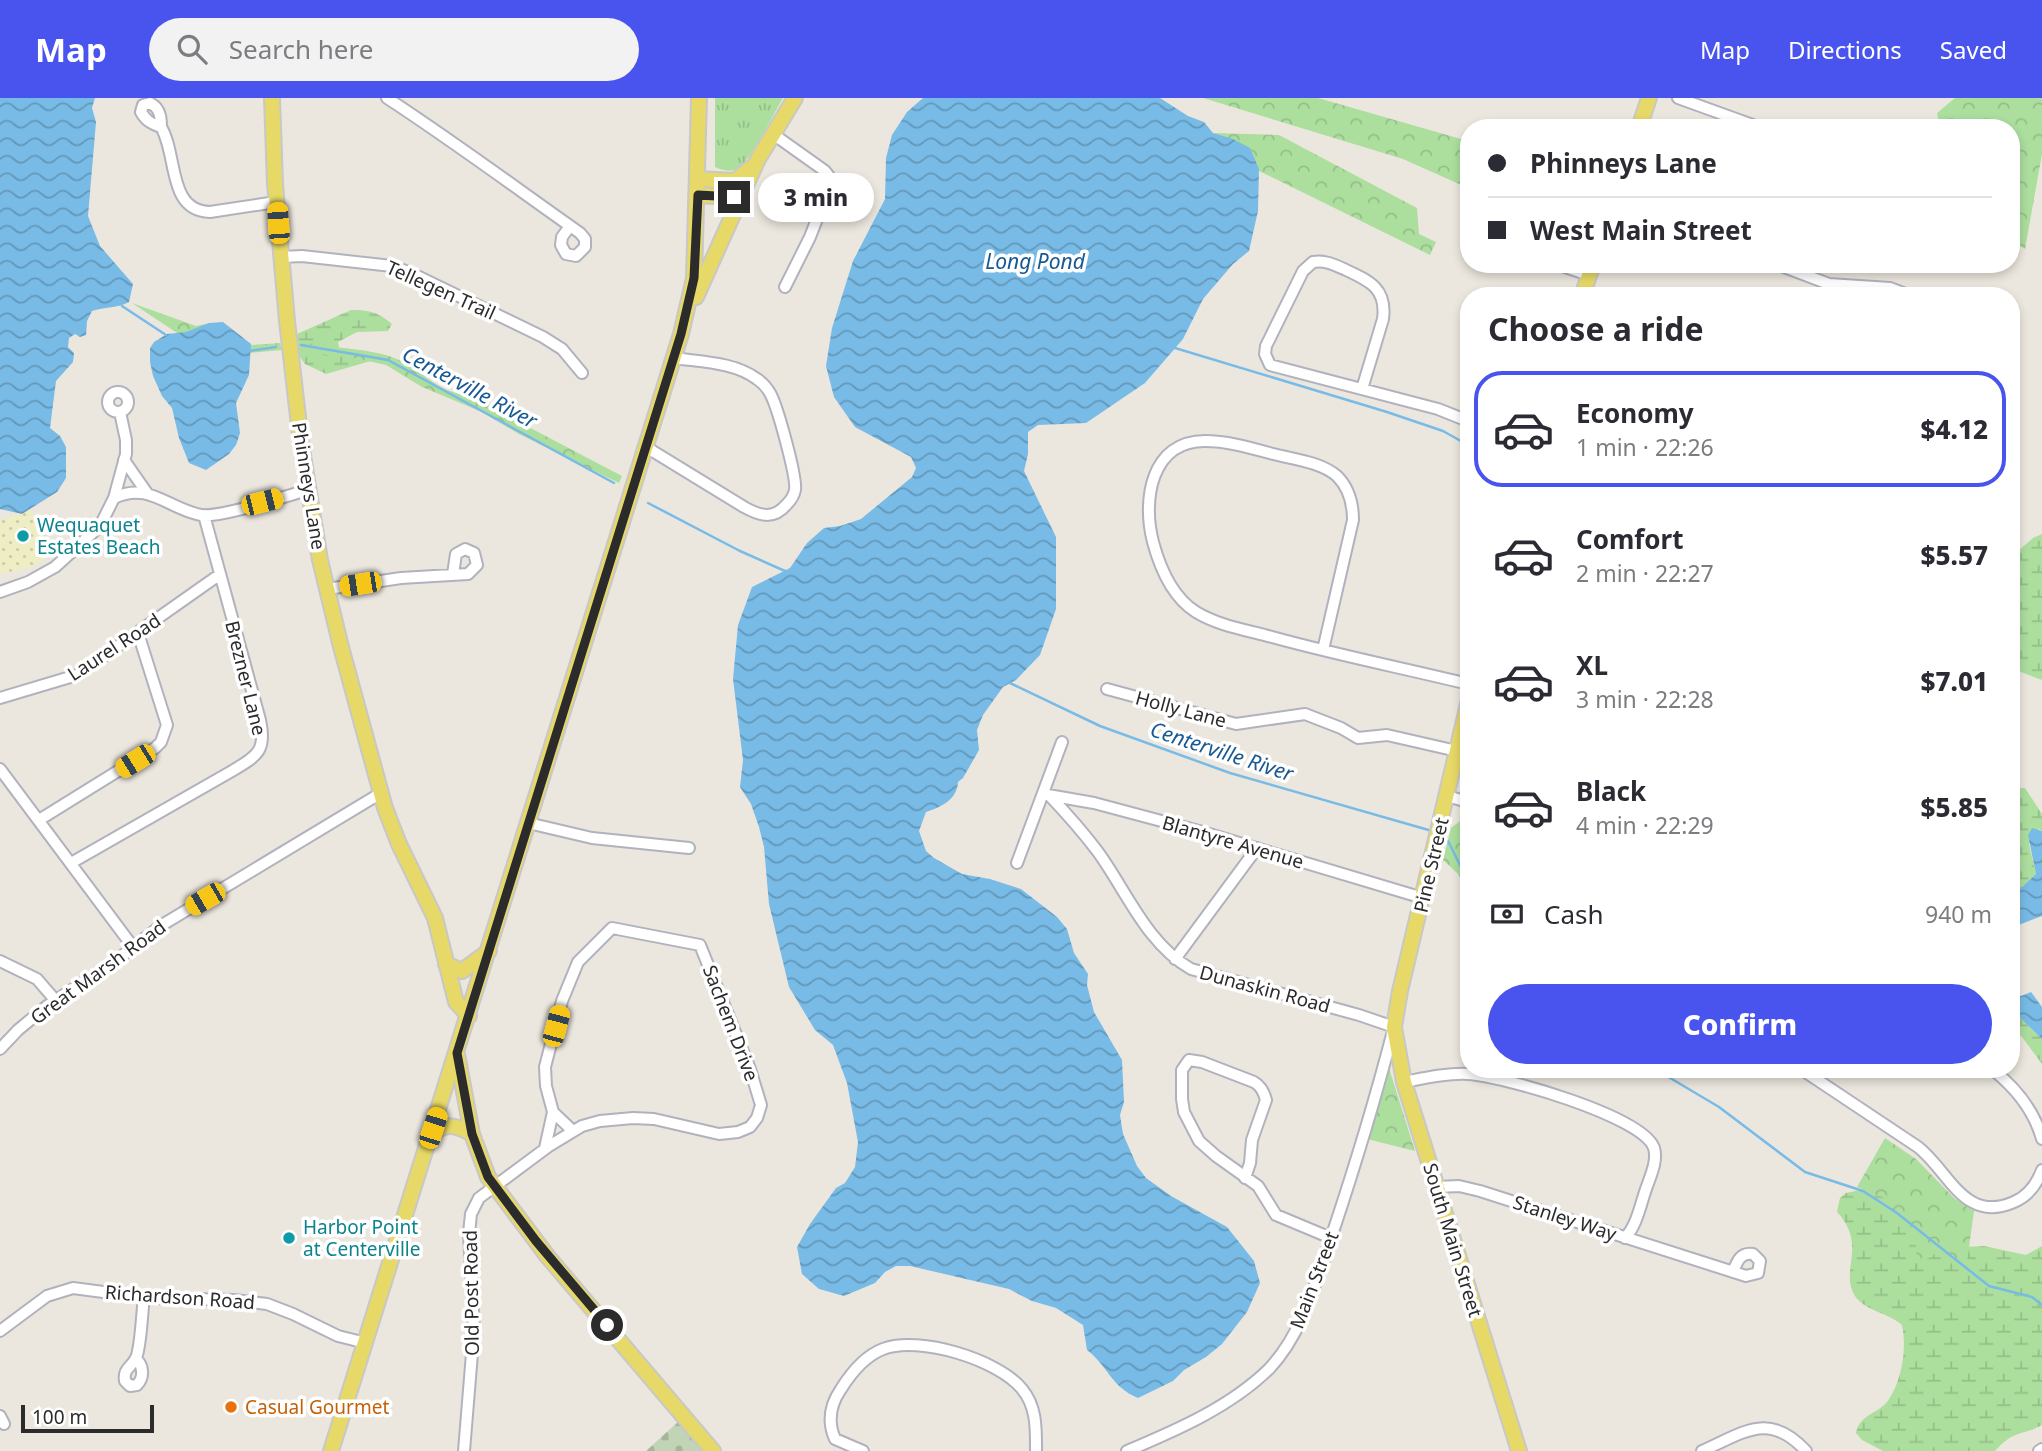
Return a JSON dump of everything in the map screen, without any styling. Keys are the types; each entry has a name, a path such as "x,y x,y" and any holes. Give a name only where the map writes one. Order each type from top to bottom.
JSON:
{"main road":[{"name":"Phinneys Lane","path":"272,98 281,257 308,490 327,589 393,831 435,918 456,1002 469,1016"},
{"path":"331,1451 681,334 694,278 699,98"},
{"path":"681,334 758,159 795,98"},
{"path":"1642,119 1649,98"},
{"path":"698,179 735,181 758,159"},
{"path":"698,195 730,197 742,193"},
{"name":"Pine Street","path":"1394,1027 1460,738"},
{"path":"446,964 462,971 490,950"},
{"name":"South Main Street","path":"1394,1027 1404,1082 1519,1451"},
{"path":"457,1053 472,1134 488,1177 548,1257 713,1451"},
{"path":"426,1147 439,1128 455,1126 472,1134"}],"street":[{"path":"387,98 570,226"},
{"path":"1678,98 1736,119"},
{"path":"161,127 167,137 179,189 189,207 210,212 276,202"},
{"path":"773,134 825,171 832,180 810,237 785,286"},
{"name":"Tellegen Trail","path":"281,257 302,256 368,262 401,269 543,337 562,349 582,373"},
{"path":"1362,389 1384,309 1379,292 1365,278 1331,263 1313,262 1303,271 1277,321 1265,350 1267,363 1273,367 1438,409 1460,418"},
{"path":"1800,273 1829,284 1875,287"},
{"path":"646,447 744,508 766,516 779,512 794,494 791,466 773,399 765,386 742,370 674,358"},
{"path":"0,592 43,575 66,559 100,526 114,498 124,460 126,440 120,412"},
{"path":"1323,650 1353,520 1349,496 1343,482 1318,466 1233,444 1193,442 1173,450 1160,464 1150,484 1151,536 1156,554 1174,590 1188,606 1223,624 1323,650 1460,682"},
{"path":"124,460 147,493"},
{"path":"114,498 131,491 147,493 204,515 308,490"},
{"name":"Brezner Lane","path":"71,863 252,759 260,749 263,737 260,720 204,515"},
{"path":"327,589 380,580 453,574"},
{"name":"Laurel Road","path":"0,698 68,680 219,575"},
{"path":"39,820 161,742 167,725 138,633"},
{"name":"Holly Lane","path":"1107,689 1236,724 1304,714 1341,727 1358,738 1381,735 1402,737 1457,751"},
{"path":"1017,863 1046,794 1062,742"},
{"path":"0,769 134,947"},
{"name":"Great Marsh Road","path":"0,1049 18,1030 56,1001 107,968 180,914 381,793"},
{"name":"Blantyre Avenue","path":"1046,794 1094,803 1423,898"},
{"name":"Dunaskin Road","path":"1046,794 1074,821 1099,853 1153,936 1175,959 1191,969 1394,1027"},
{"path":"1447,796 1460,800"},
{"path":"528,822 592,838 689,848"},
{"path":"1175,959 1256,848"},
{"name":"Sachem Drive","path":"494,1186 545,1148 573,1131 600,1121 634,1118 674,1123 719,1134 738,1132 750,1127 757,1118 761,1105 750,1069 700,945 612,928 578,962 562,1001 545,1067 546,1086 553,1112 545,1148"},
{"path":"0,961 37,979 56,1001"},
{"name":"Main Street","path":"1127,1451 1191,1422 1226,1402 1252,1384 1282,1352 1298,1326 1331,1238 1365,1134 1394,1027"},
{"path":"1245,1178 1250,1164 1252,1140 1266,1100 1262,1088 1241,1076 1194,1059 1189,1060 1182,1070 1184,1112 1199,1141 1216,1156 1245,1178 1258,1186 1276,1215 1331,1238"},
{"name":"Stanley Way","path":"1404,1082 1460,1075"},
{"name":"Stanley Way","path":"1437,1187 1459,1186 1480,1191 1625,1238 1632,1229 1654,1160 1653,1147 1640,1131 1593,1108 1495,1078"},
{"path":"1814,1078 1918,1147 1935,1163 1955,1190 1969,1201 1985,1206 2011,1203 2032,1188 2042,1170"},
{"path":"2001,1078 2023,1099 2035,1119 2042,1139"},
{"path":"553,1112 573,1131"},
{"name":"Old Post Road","path":"464,1451 474,1329 469,1273 471,1214 479,1198 494,1186"},
{"path":"1625,1238 1733,1272"},
{"name":"Richardson Road","path":"0,1331 47,1296 65,1289 83,1289 144,1297 267,1304 338,1336 366,1343"},
{"path":"136,1359 144,1297"},
{"path":"863,1451 835,1439 829,1416 832,1407 847,1379 860,1365 872,1354 900,1344 942,1349 977,1360 1009,1377 1023,1390 1031,1405 1037,1423 1036,1451"},
{"path":"1702,1451 1737,1436 1770,1427 1788,1434 1806,1451"}],"green space":[{"path":"715,98 783,98 751,154 735,170 715,167"},
{"path":"1203,98 1318,98 1460,139 1460,184 1403,159"},
{"path":"1955,98 2042,98 2042,154 2025,249 2020,246 2020,119 1938,119 1937,113"},
{"path":"1215,133 1279,135 1417,208 1419,234 1436,242 1430,255 1255,169 1212,140"},
{"path":"132,303 196,326 210,323 227,328 252,345 280,343 282,350 249,353 186,339"},
{"path":"351,310 373,312 392,324 388,331 357,332 338,342 339,348 374,354 374,360 326,374 305,364 299,356 294,340 297,334"},
{"path":"315,343 379,353 399,360 445,389 482,401 622,476 619,483 519,434 482,412 422,387 386,365 313,352 298,355 297,346"},
{"path":"2042,534 2042,680 2020,671 2020,549"},
{"path":"2020,788 2025,788 2042,814 2042,831 2039,829 2029,844 2036,874 2022,887"},
{"path":"1460,821 1460,877 1443,860 1451,828"},
{"path":"2020,1018 2042,1039 2042,1064 2022,1037"},
{"path":"1389,1068 1415,1151 1367,1139"},
{"path":"1885,1138 1916,1159 1954,1198 1974,1211 1967,1262 1950,1259 1946,1247 1924,1261 1916,1256 1916,1246 1911,1234 1897,1216 1892,1201 1857,1187"},
{"path":"1865,1189 1888,1194 1963,1247 1984,1246 2026,1255 2042,1246 2042,1425 2013,1436 1995,1451 1883,1451 1862,1440 1856,1433 1864,1418 1883,1406 1892,1394 1900,1375 1904,1344 1902,1325 1859,1301 1851,1286 1851,1235 1837,1212 1840,1198 1846,1193"},
{"path":"680,1420 706,1451 646,1451"}],"sand":[{"name":"Wequaquet Estates Beach","path":"30,509 55,552 31,567 0,574 0,521"}],"water":[{"path":"0,98 95,98 92,108 96,122 88,216 100,246 133,284 129,302 92,311 87,321 86,335 80,337 75,334 69,338 68,347 74,353 73,362 56,381 50,428 60,436 66,447 66,478 57,492 22,514 0,509"},
{"name":"Long Pond","path":"923,98 1160,98 1188,116 1204,122 1213,133 1250,148 1259,169 1258,211 1249,251 1233,264 1203,299 1183,339 1145,383 1086,423 1038,425 1028,432 1028,454 1024,471 1056,537 1056,609 1040,655 1016,680 1003,687 983,715 977,730 979,750 958,782 955,794 942,805 926,812 919,831 926,851 934,858 962,874 1021,889 1057,917 1067,929 1074,953 1088,974 1087,985 1094,1012 1122,1060 1124,1102 1120,1115 1123,1134 1137,1166 1146,1178 1171,1196 1227,1227 1254,1261 1260,1283 1247,1312 1222,1344 1184,1370 1173,1381 1138,1398 1122,1388 1087,1350 1083,1325 1056,1308 1032,1301 1009,1289 910,1266 896,1266 885,1272 875,1283 844,1296 819,1289 802,1274 797,1247 836,1188 845,1183 855,1167 858,1142 847,1083 833,1045 815,1030 789,987 769,904 764,847 751,804 740,787 743,760 733,679 738,625 752,587 790,568 807,543 824,528 861,519 912,477 916,468 911,457 855,427 834,397 826,366 832,328 853,261 885,199 886,158 892,135 907,112"},
{"path":"223,322 251,344 249,375 236,403 240,433 236,445 229,454 206,470 189,463 179,438 172,408 162,396 153,376 150,348 167,334"},
{"path":"2032,828 2042,831 2042,916 2020,925 2020,887 2036,874 2028,835"},
{"path":"2031,992 2042,1007 2042,1039 2020,1018 2020,995"}],"waterway":[{"name":"Centerville River","path":"122,306 166,335"},
{"name":"Centerville River","path":"301,345 388,360 614,483"},
{"name":"Centerville River","path":"249,351 276,347"},
{"path":"1175,348 1387,412 1443,431 1460,441"},
{"name":"Centerville River","path":"648,503 785,571"},
{"name":"Centerville River","path":"1010,683 1100,726 1230,773 1432,831"},
{"name":"Centerville River","path":"1448,841 1460,865"},
{"name":"Centerville River","path":"1670,1078 1719,1107 1805,1172 1863,1191 1897,1213 1989,1286 2032,1297 2042,1305"}],"place":[{"name":"Wequaquet Estates Beach","path":"23,536"},
{"name":"Harbor Point at Centerville","path":"289,1238"},
{"name":"Casual Gourmet","path":"231,1407"}],"route":[{"path":"607,1325 511,1210 488,1177 472,1134 457,1053 681,334 694,278 698,195 734,197"}]}
